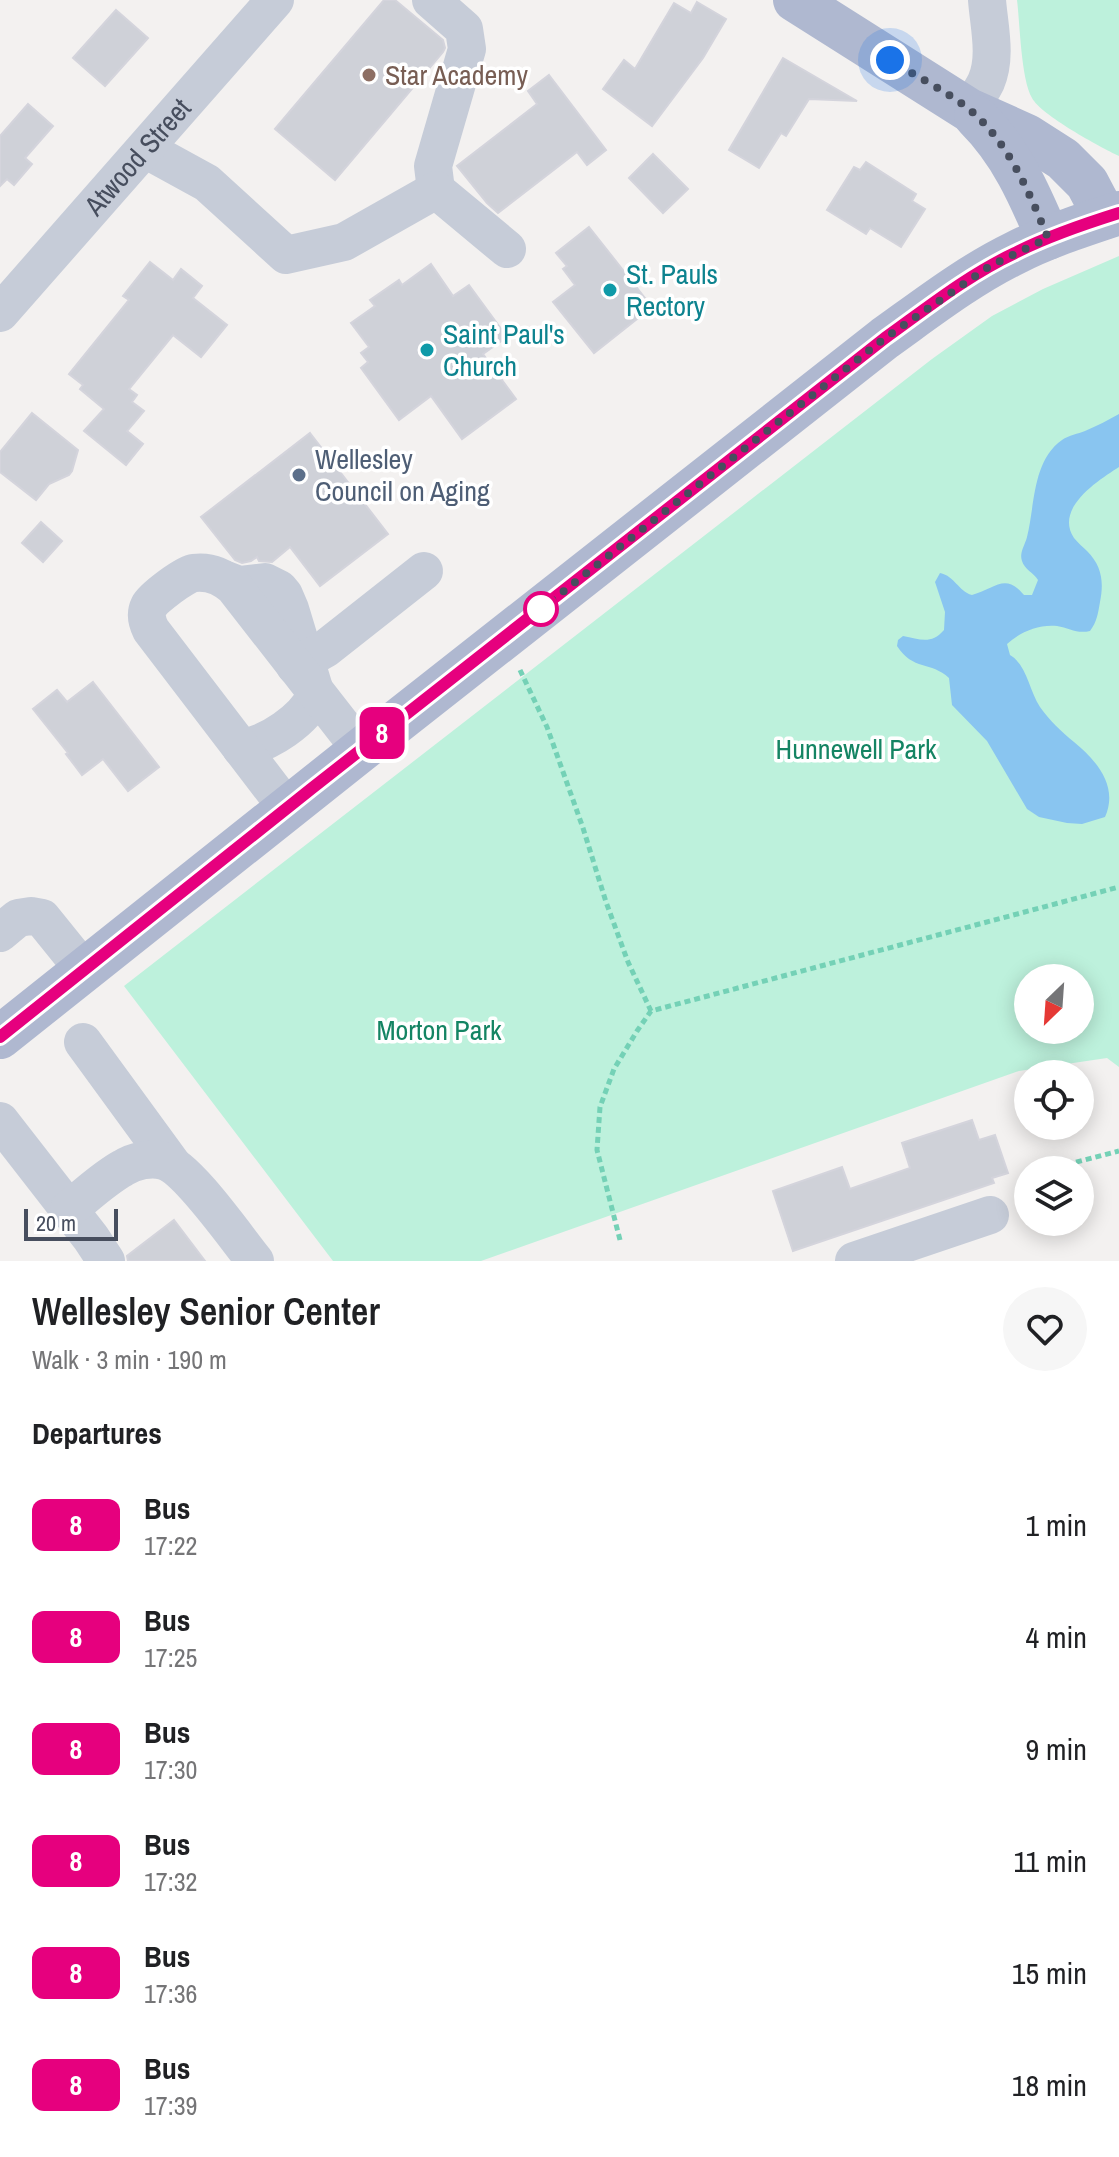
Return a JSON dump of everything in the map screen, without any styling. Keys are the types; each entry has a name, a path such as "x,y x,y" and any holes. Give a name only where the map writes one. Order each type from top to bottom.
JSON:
{"main road":[{"path":"0,1037 885,338 990,266 1048,238 1112,215 1063,159 1027,136 969,110 795,0"},
{"path":"969,110 1010,158 1048,238"}],"street":[{"name":"Atwood Street","path":"0,313 275,0"},
{"path":"431,0 464,29 467,49 433,166 436,190 507,249"},
{"path":"969,110 987,80 991,64 987,0"},
{"path":"145,149 207,183 286,255 344,242 436,190"},
{"path":"241,748 258,744 307,709 306,674 325,649 424,571"},
{"path":"287,808 147,622 146,614 151,603 188,574 208,574 226,580 234,587 306,674 361,750"},
{"path":"0,933 18,918 42,918 84,970"},
{"path":"83,1042 172,1164 193,1183 255,1261"},
{"path":"0,1121 106,1261"},
{"path":"69,1209 124,1167 149,1160 172,1164"},
{"path":"854,1261 990,1215"}],"path":[{"path":"520,670 547,727 606,902 628,962 651,1011"},
{"path":"620,1240 597,1150 600,1107 614,1069 651,1011 1119,887"},
{"path":"1094,1157 1119,1151"}],"green space":[{"path":"1017,0 1119,0 1119,156 1058,121 1032,98 1023,65"},
{"name":"Hunnewell Park","path":"1119,256 1119,1067 1107,1058 1014,1060 1014,1073 481,1261 333,1261 124,986 932,359 992,316 1043,289"}],"water":[{"path":"1119,414 1119,467 1082,496 1070,516 1069,527 1074,538 1096,562 1101,575 1101,595 1094,624 1090,631 1085,632 1057,626 1037,628 1007,644 1010,655 1024,671 1040,707 1097,765 1107,784 1109,806 1105,817 1082,824 1067,823 1039,817 1027,809 987,741 952,705 949,678 936,669 909,659 897,646 903,636 930,639 944,630 945,612 935,582 940,573 972,595 1005,583 1024,595 1032,595 1038,580 1025,566 1021,555 1036,485 1045,460 1065,438"}],"building":[{"name":"Star Academy","path":"384,0 395,0 443,40 445,48 335,180 275,129"},
{"path":"697,2 726,19 703,58 652,126 603,89 624,60 635,69 674,3 691,13"},
{"path":"116,10 148,38 105,86 73,58"},
{"path":"783,58 857,101 809,99 786,136 781,133 759,168 729,150"},
{"path":"549,75 606,150 587,165 577,152 498,213 457,166 537,104 528,91"},
{"path":"28,104 53,126 25,158 32,164 14,185 7,179 0,186 0,136"},
{"path":"653,154 688,189 663,213 629,178"},
{"path":"866,162 916,194 912,201 925,209 901,247 870,228 866,234 827,210 854,167 860,170"},
{"name":"St. Pauls Rectory","path":"589,227 652,307 594,353 553,302 575,285 563,269 567,266 556,253"},
{"path":"150,262 173,280 181,269 202,286 193,298 227,325 201,357 173,335 129,389 137,395 132,402 144,411 127,431 143,444 126,465 84,431 104,409 80,389 83,385 69,374 129,300 123,296"},
{"name":"Saint Paul's Church","path":"431,264 453,296 469,285 507,337 483,354 516,399 462,439 431,396 399,420 361,368 368,362 361,353 369,347 351,323 375,306 370,300 399,280 402,285"},
{"path":"32,413 78,450 69,475 49,484 36,500 0,472 0,452"},
{"name":"Wellesley Council on Aging","path":"310,433 388,534 320,586 290,547 272,562 259,561 257,557 242,563 235,560 201,517"},
{"path":"41,522 62,541 43,562 22,543"},
{"path":"93,682 159,767 128,791 103,759 82,775 33,709 57,690 67,702"},
{"path":"972,1120 979,1140 995,1135 1008,1173 992,1178 994,1183 793,1251 773,1191 842,1167 850,1189 910,1168 902,1143"},
{"path":"174,1220 205,1261 128,1261 127,1256"}],"bus line":[{"name":"8","path":"0,1037 885,338 990,266 1048,238 1119,213"}],"place":[{"name":"Star Academy","path":"369,75"},
{"name":"St. Pauls Rectory","path":"610,290"},
{"name":"Saint Paul's Church","path":"427,350"},
{"name":"Wellesley Council on Aging","path":"299,475"}],"route":[{"path":"541,609 885,338 990,266 1048,238 1010,158 984,124 969,110 890,60"}],"park label":[{"name":"Morton Park","path":"439,1030"}]}
